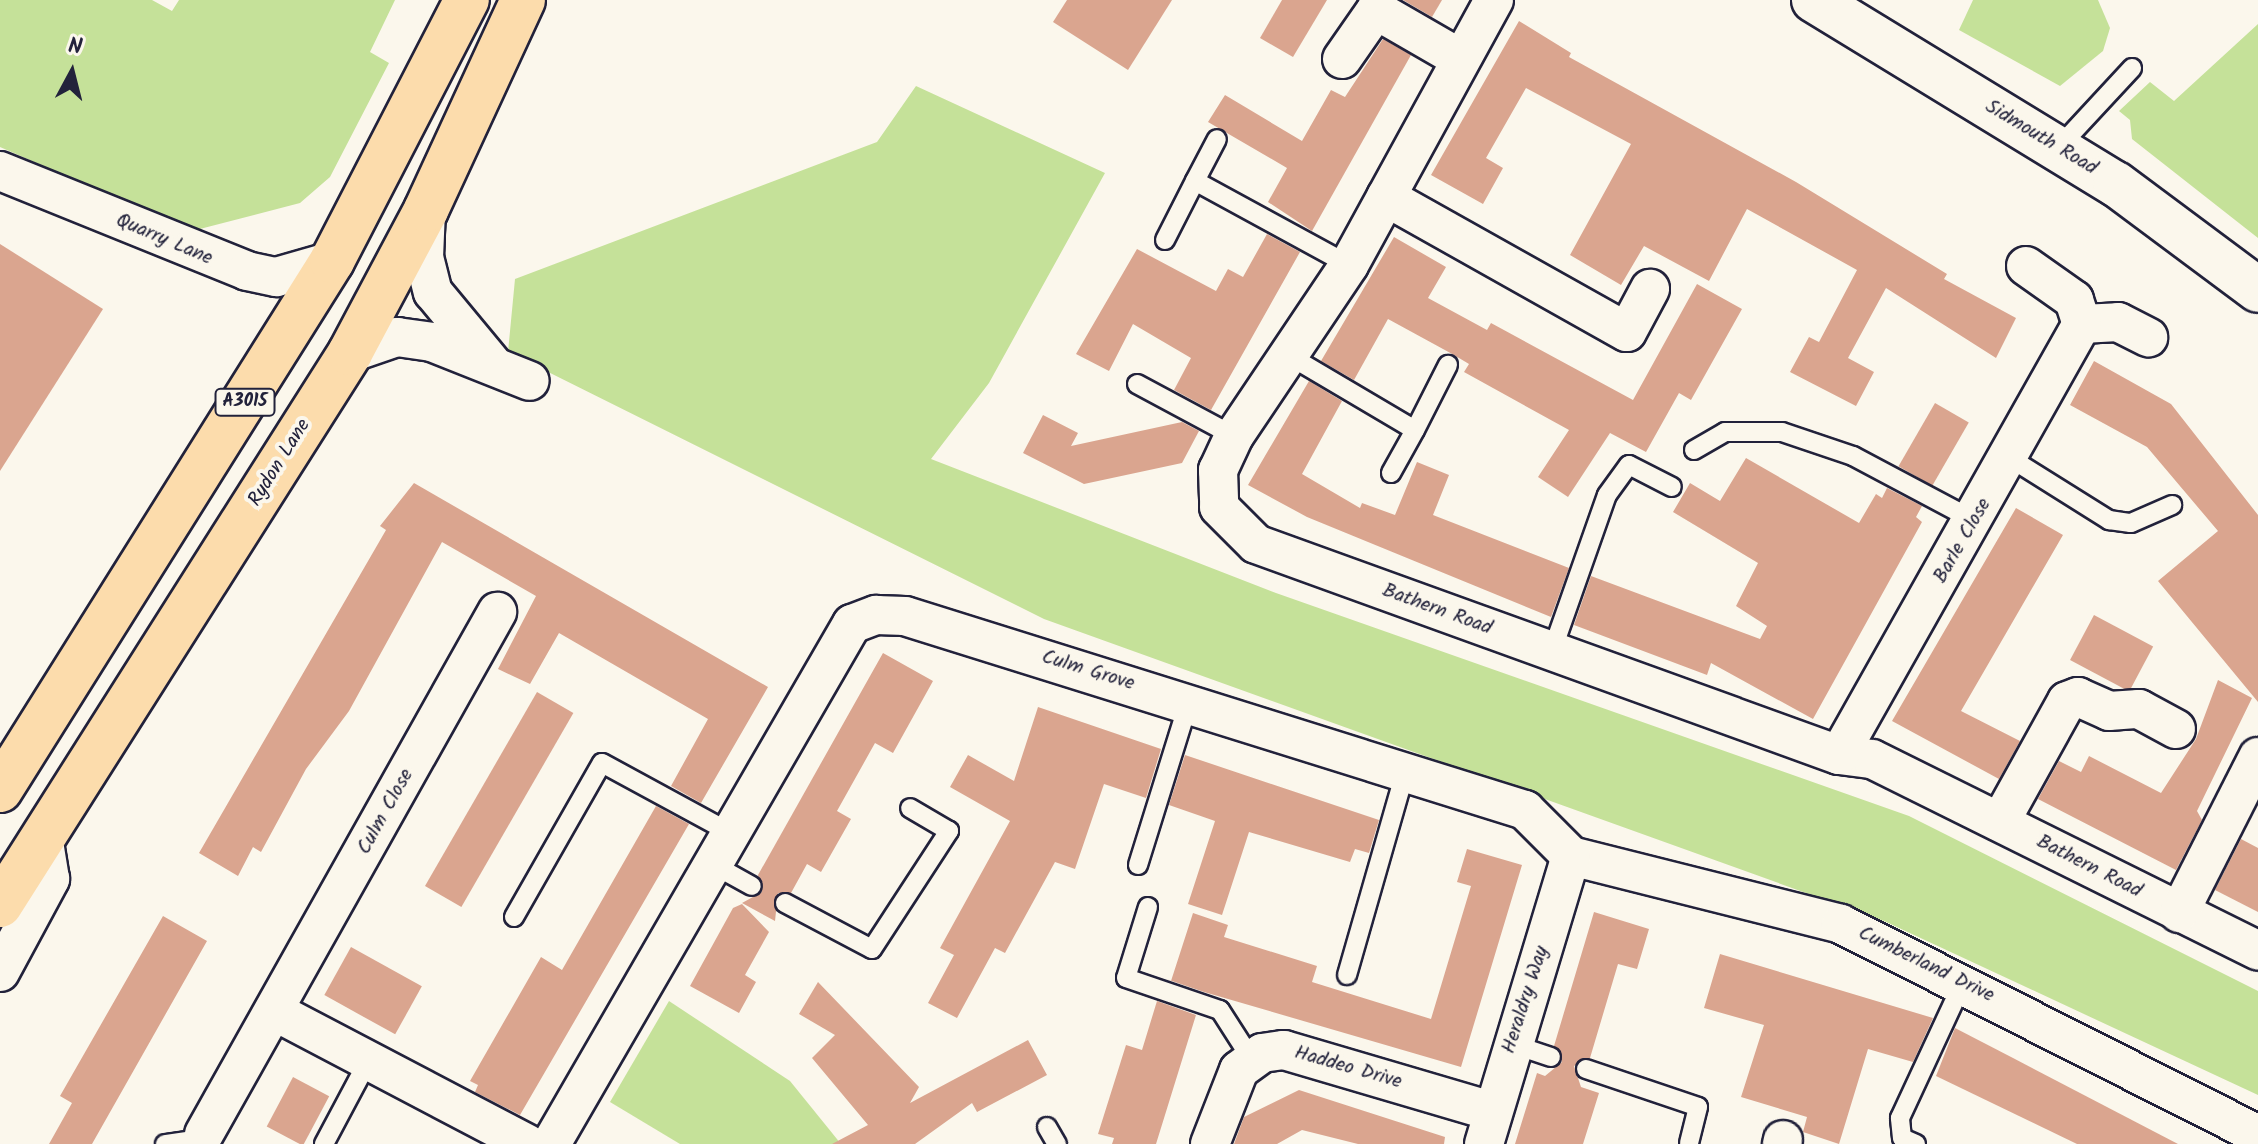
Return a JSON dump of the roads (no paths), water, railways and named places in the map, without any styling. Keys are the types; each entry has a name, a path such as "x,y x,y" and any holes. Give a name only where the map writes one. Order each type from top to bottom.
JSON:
{"main road":[{"name":"A3015","path":"0,790 332,261 467,0"},
{"name":"Rydon Lane","path":"0,905 350,353 426,210 523,0"}],"street":[{"name":"Bathern Road","path":"1494,0 1349,265 1234,436 1218,470 1219,507 1256,544 1839,755 1872,759 2258,951"},
{"name":"Sidmouth Road","path":"1814,0 2116,184 2258,290"},
{"path":"1342,59 1379,5 1461,59"},
{"name":"Quarry Lane","path":"0,171 247,271 276,277 332,261"},
{"path":"1386,197 1620,345 1650,289"},
{"path":"426,210 424,257 433,292 492,363"},
{"path":"2026,266 2074,300 2082,324 2118,322 2148,337"},
{"name":"Barle Close","path":"1839,755 1975,521 2082,324"},
{"path":"350,353 397,337 492,363 530,381"},
{"name":"Culm Close","path":"206,1139 497,612"},
{"name":"Culm Grove","path":"551,1144 724,850 852,624 876,615 905,616 1189,701 1525,810 1571,856"},
{"path":"2000,822 2067,701 2078,697 2109,711 2139,709 2176,729"},
{"path":"2179,913 2258,757"},
{"path":"0,972 50,879 43,836"},
{"name":"Cumberland Drive","path":"1571,856 1841,924 1963,982 2258,1135"},
{"name":"Heraldry Way","path":"1487,1127 1571,856"},
{"path":"274,1011 367,1063 527,1144"},
{"name":"Haddeo Drive","path":"1252,1060 1284,1050 1487,1127"},
{"path":"1210,1144 1228,1092 1252,1060"}],"lane":[{"path":"2057,148 2132,68"},
{"path":"1165,240 1217,139"},
{"path":"1195,181 1349,265"},
{"path":"1288,355 1415,430"},
{"path":"1391,473 1448,365"},
{"path":"1137,384 1234,436"},
{"path":"1694,450 1725,432 1782,432 1853,456 1975,521"},
{"path":"2010,458 2109,520 2131,523 2172,505"},
{"path":"1552,651 1607,495 1629,465 1672,487"},
{"path":"1138,865 1189,701"},
{"path":"514,917 602,763 724,850 752,886"},
{"path":"1347,975 1406,769"},
{"path":"785,903 872,949 949,831 910,808"},
{"path":"1148,907 1126,978 1220,1010 1252,1060"},
{"path":"1916,1144 1902,1138 1900,1118 1963,982"},
{"path":"1512,1044 1551,1057"},
{"path":"324,1144 367,1063"},
{"path":"1586,1069 1698,1107 1689,1143"},
{"path":"1047,1127 1057,1144"},
{"path":"165,1144 206,1139"}]}
